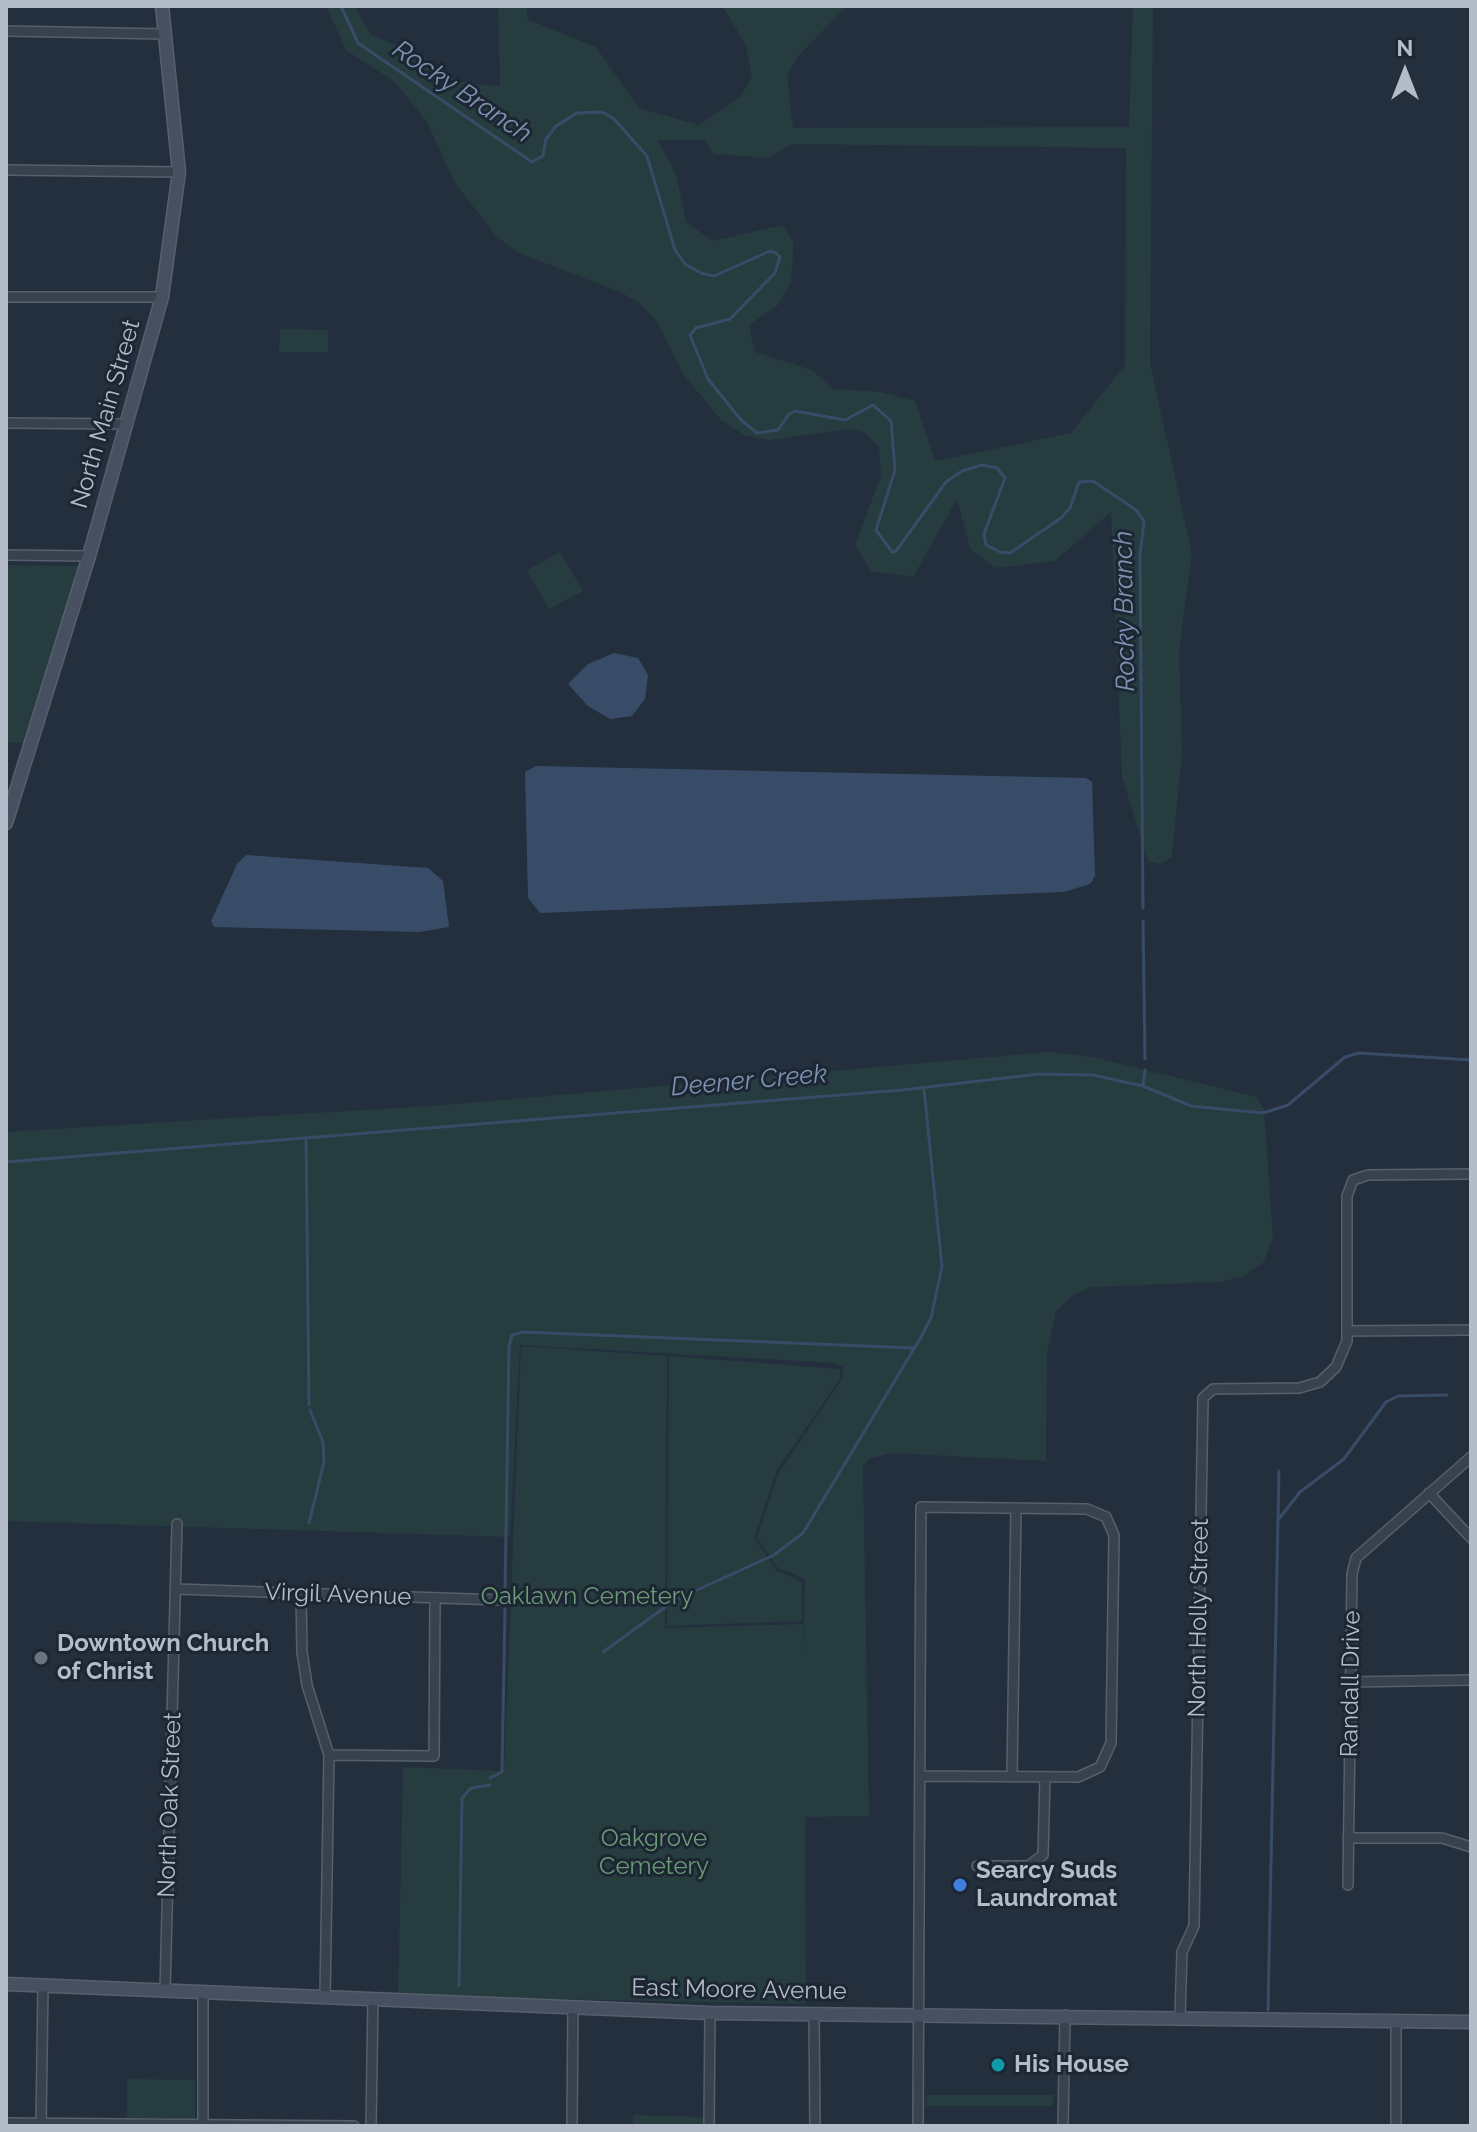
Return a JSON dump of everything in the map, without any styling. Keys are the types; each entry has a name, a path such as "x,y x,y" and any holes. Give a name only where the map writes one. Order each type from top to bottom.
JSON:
{"street":[{"name":"North Main Street","path":"6,823 89,556 162,297 179,172 162,6"},
{"path":"6,31 165,34"},
{"path":"6,170 179,172"},
{"path":"6,297 162,297"},
{"path":"6,423 128,424"},
{"path":"6,555 89,556"},
{"name":"North Holly Street","path":"1180,2017 1182,1952 1194,1926 1203,1398 1213,1389 1299,1388 1320,1382 1336,1367 1344,1350 1347,1331 1347,1196 1353,1180 1368,1175 1471,1174"},
{"path":"1347,1331 1471,1330"},
{"name":"Randall Drive","path":"1348,1885 1352,1574 1356,1558 1471,1457"},
{"path":"1429,1493 1471,1538"},
{"path":"918,2126 921,1507 1087,1509 1106,1517 1114,1535 1111,1743 1100,1767 1090,1774 1045,1777 920,1776"},
{"path":"1012,1777 1016,1508"},
{"name":"North Oak Street","path":"165,1990 177,1524"},
{"name":"Virgil Avenue","path":"176,1589 500,1600"},
{"path":"301,1593 302,1652 307,1685 329,1755 325,1997"},
{"path":"329,1755 434,1756 435,1599"},
{"path":"1351,1682 1471,1680"},
{"path":"977,1866 1028,1866 1043,1855 1045,1777"},
{"path":"1348,1838 1442,1838 1471,1847"},
{"name":"East Moore Avenue","path":"6,1984 710,2013 1471,2022"},
{"path":"41,2125 43,1985"},
{"path":"203,1991 203,2125"},
{"path":"371,2126 373,1999"},
{"path":"572,2126 573,2007"},
{"path":"709,2126 710,2013"},
{"path":"814,2014 815,2126"},
{"path":"1063,2126 1065,2015"},
{"path":"1396,2021 1396,2126"},
{"path":"6,2123 354,2126"}],"green space":[{"path":"326,6 355,6 371,35 421,55 457,81 500,87 498,6 527,6 527,19 596,47 639,108 699,125 741,96 752,76 746,45 725,10 716,6 847,6 799,55 787,76 793,128 1129,127 1133,6 1153,6 1150,363 1192,554 1179,651 1182,752 1172,857 1160,864 1148,861 1122,776 1111,512 1055,561 995,568 970,549 957,499 913,577 871,571 855,544 881,476 879,447 866,433 850,429 770,440 744,435 721,420 684,375 658,323 641,304 622,293 517,252 495,235 455,183 427,122 395,82 346,50","holes":["658,140 704,140 714,154 767,158 792,144 1126,148 1125,365 1071,433 935,461 915,401 881,392 833,389 812,370 755,352 749,325 778,305 791,282 794,243 782,225 713,241 687,223 675,172"]},
{"path":"280,329 328,330 328,352 279,352"},
{"path":"560,552 583,591 549,609 527,570"},
{"path":"6,565 79,566 24,743 6,742"},
{"path":"1048,1052 1093,1057 1256,1097 1264,1109 1273,1238 1263,1263 1243,1276 1219,1282 1092,1287 1072,1296 1056,1311 1047,1354 1046,1461 890,1453 869,1459 863,1466 869,1816 805,1817 806,2004 398,1996 403,1767 504,1771 521,1346 667,1356 665,1628 803,1624 803,1654 805,1579 778,1568 757,1538 778,1474 842,1379 843,1367 835,1363 520,1345 510,1537 6,1521 6,1132 445,1105"},
{"path":"669,1356 840,1369 840,1378 776,1472 754,1538 776,1570 802,1582 802,1621 667,1626"},
{"path":"127,2079 195,2080 195,2119 127,2118"},
{"path":"926,2095 1053,2095 1053,2106 926,2106"},
{"path":"633,2115 705,2117 704,2126 633,2126"}],"water":[{"path":"614,653 638,658 648,675 645,699 632,716 610,719 588,706 568,684 588,664"},
{"path":"536,766 1086,778 1092,782 1095,876 1090,884 1064,892 540,913 528,898 525,772"},
{"path":"246,855 428,868 443,881 449,927 419,932 214,927 211,921 237,864"}],"waterway":[{"name":"Rocky Branch","path":"341,6 358,43 532,162 543,156 546,139 556,126 577,113 602,112 613,118 647,156 675,250 685,264 714,276 770,251 776,253 780,257 775,273 730,319 696,328 690,335 708,379 741,420 757,433 778,430 789,414 795,411 845,420 873,405 891,421 895,470 876,530 892,552 896,551 946,482 962,471 982,465 997,468 1005,478 984,534 986,545 1000,552 1010,553 1061,518 1070,508 1079,482 1093,481 1136,510 1144,521 1140,556 1143,908"},
{"name":"Rocky Branch","path":"1143,921 1145,1059"},
{"name":"Deener Creek","path":"6,1162 902,1090 1039,1074 1093,1075 1143,1086 1191,1106 1263,1113 1288,1105 1345,1057 1359,1053 1471,1060"},
{"name":"Rocky Branch","path":"1143,1086 1145,1070"},
{"path":"603,1652 675,1600 774,1555 803,1533 920,1339 931,1318 942,1267 924,1089"},
{"path":"306,1138 309,1405"},
{"path":"505,1592 509,1346 512,1335 523,1332 914,1348"},
{"path":"1278,1520 1300,1492 1344,1459 1386,1402 1398,1396 1447,1395"},
{"path":"309,1523 324,1462 323,1442 310,1410"},
{"path":"1268,2010 1279,1471"},
{"path":"490,1778 502,1772 505,1609"},
{"path":"459,1985 462,1798 471,1788 490,1785"}],"place":[{"name":"Downtown Church of Christ","path":"41,1658"},
{"name":"Searcy Suds Laundromat","path":"960,1885"},
{"name":"His House","path":"998,2065"}],"park label":[{"name":"Oaklawn Cemetery","path":"587,1597"},
{"name":"Oakgrove Cemetery","path":"654,1853"}]}
